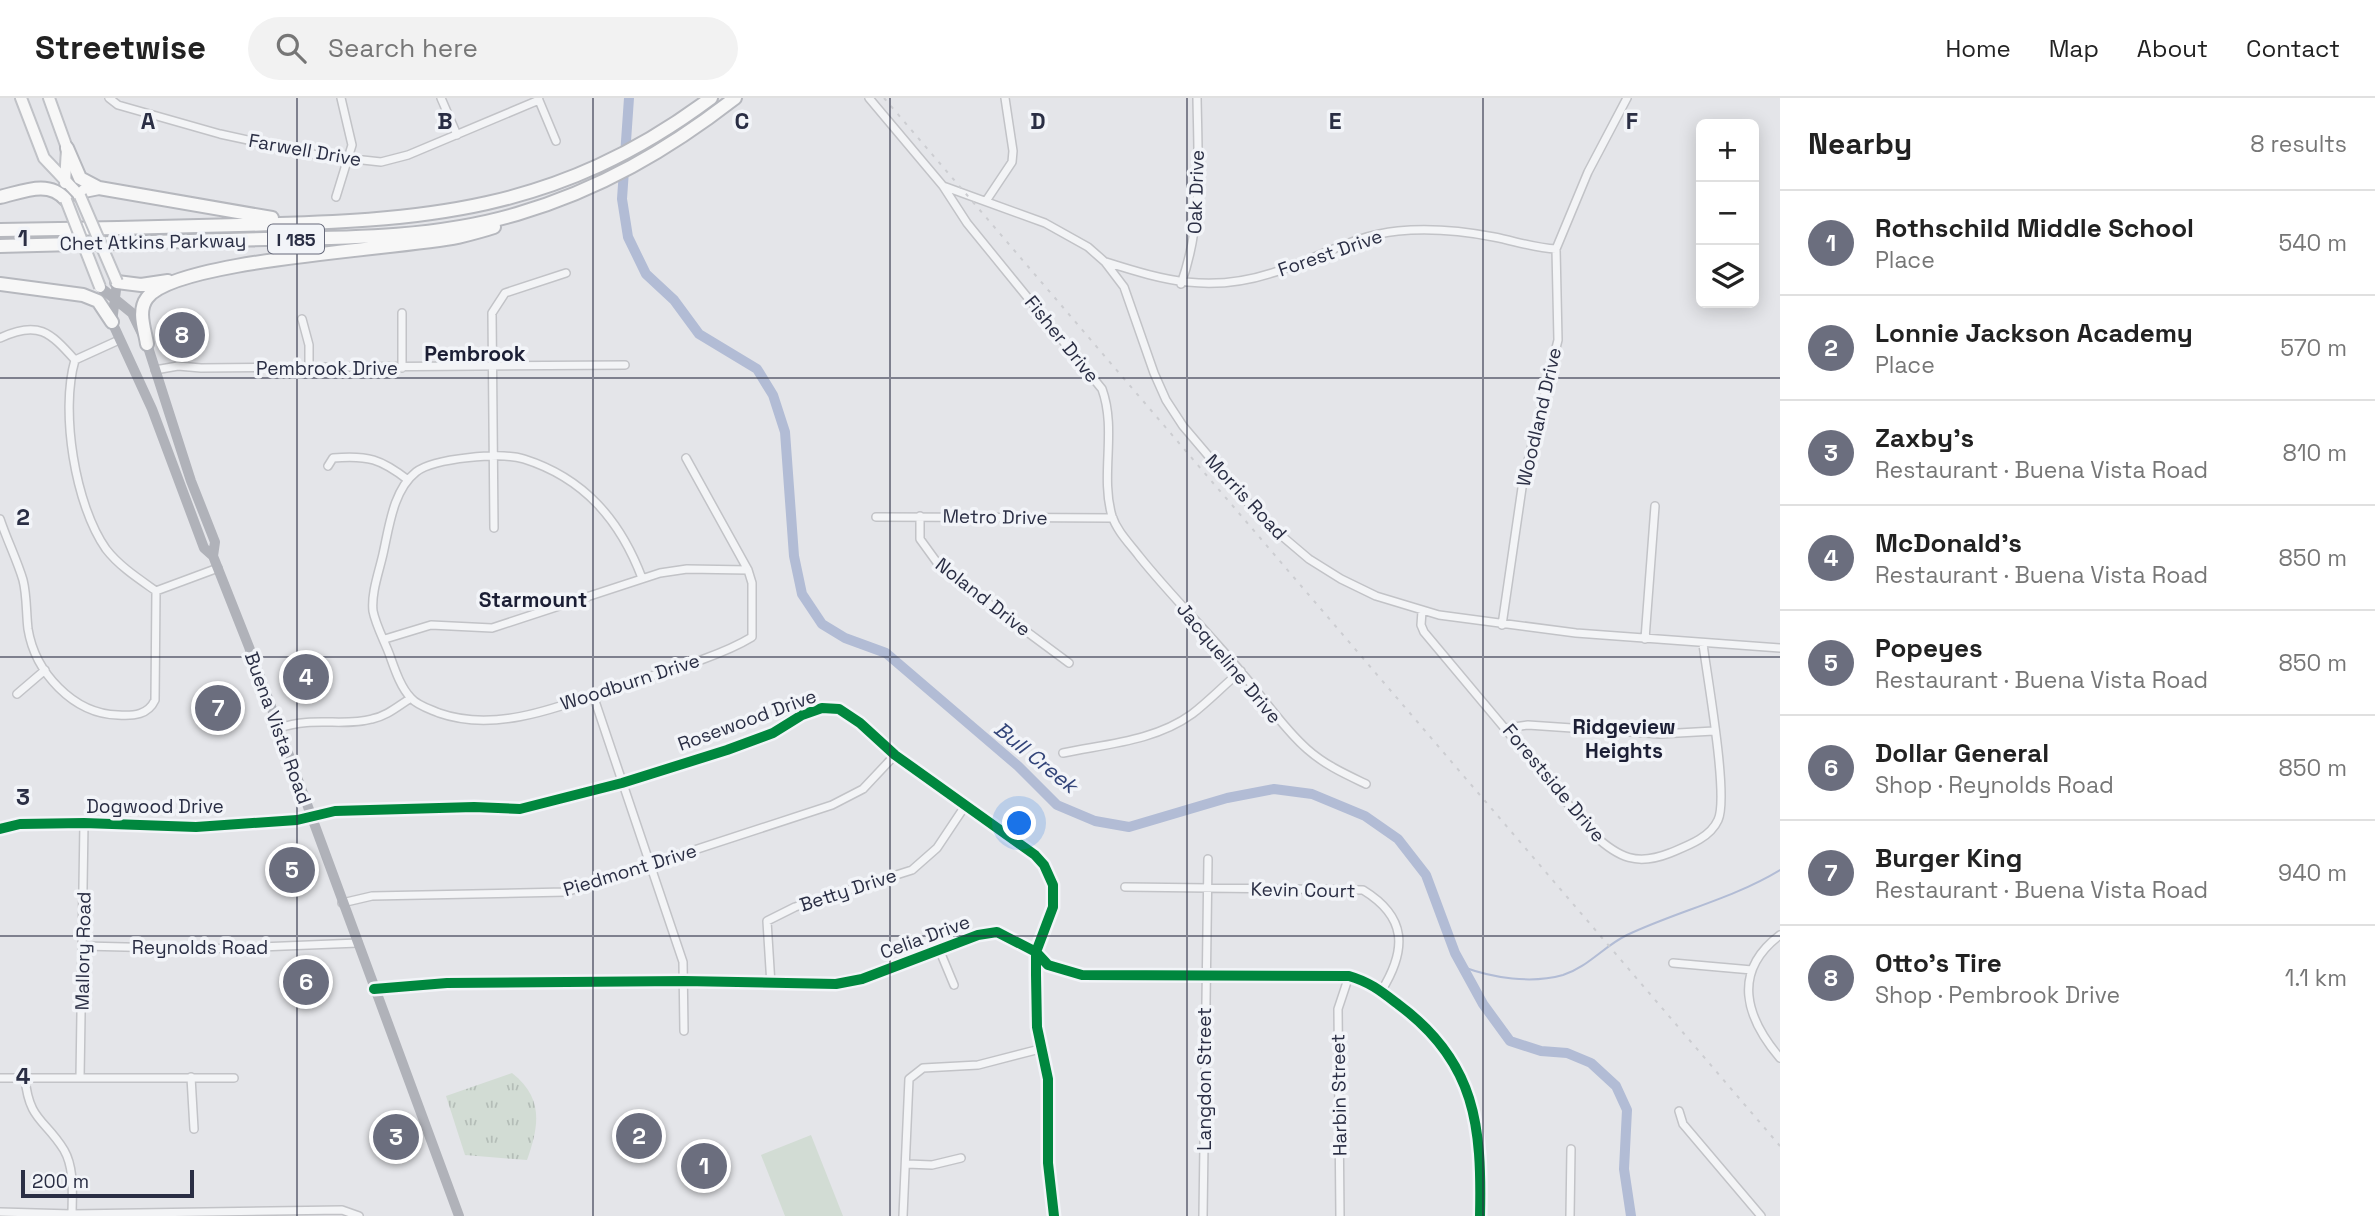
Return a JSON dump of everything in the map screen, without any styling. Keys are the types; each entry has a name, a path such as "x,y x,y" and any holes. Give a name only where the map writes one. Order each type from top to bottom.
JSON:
{"highway":[{"name":"Chet Atkins Parkway","path":"0,230 307,224 390,220 441,214 523,195 587,172 666,132 711,98"},
{"path":"117,282 141,285 175,281 285,258 458,237 503,225 584,192 634,167 664,150 735,98"},
{"path":"67,148 80,178 99,188 307,224"},
{"path":"0,197 46,187 59,191 66,200"},
{"path":"80,196 84,191 99,188"},
{"name":"Chet Atkins Parkway","path":"0,246 403,234 500,218 584,192"},
{"path":"147,344 141,312 144,303 148,296 175,281"},
{"path":"0,284 83,295 98,300 112,322"}],"main road":[{"path":"21,98 44,158 80,196 117,282"},
{"name":"Buena Vista Road","path":"50,98 67,148 66,200 100,287"}],"street":[{"name":"Farwell Drive","path":"109,98 118,105 220,134 348,160 381,162 408,155 538,99"},
{"path":"336,197 352,145 341,98"},
{"path":"442,98 457,135"},
{"path":"869,98 943,186"},
{"path":"986,201 1012,162 1013,151 1005,98"},
{"name":"Oak Drive","path":"1181,284 1193,251 1198,209 1197,98"},
{"name":"Woodland Drive","path":"1502,625 1519,501 1558,340 1556,249 1588,172 1627,98"},
{"path":"538,99 556,141"},
{"name":"Morris Road","path":"943,186 1045,223 1088,247 1105,262 1124,287 1166,400 1244,500 1294,547 1340,579 1376,596 1422,611 1502,625 1703,644 1780,648"},
{"name":"Fisher Drive","path":"943,186 967,223 1102,389 1107,402 1108,496 1113,518"},
{"name":"Forest Drive","path":"1105,262 1181,284 1223,284 1272,273 1374,234 1399,231 1466,232 1556,249"},
{"path":"494,528 492,313 499,299 516,288 566,273"},
{"name":"Buena Vista Road","path":"117,282 112,322 152,409 204,548 213,556 218,568 459,1216"},
{"name":"Buena Vista Road","path":"100,287 132,313 147,344 191,481 215,542 213,556"},
{"path":"402,313 402,368"},
{"path":"302,319 309,345 309,368"},
{"path":"0,338 18,331 45,332 55,337 75,360"},
{"path":"119,340 75,360 69,381 71,436 77,475 92,521 108,552 156,591"},
{"name":"Pembrook Drive","path":"155,370 178,366 402,368 625,365"},
{"path":"279,728 315,720 369,720 385,715 411,698 395,672 373,612 375,586 396,503 408,480 432,463 510,455 531,461 580,488 612,518 629,544 642,578"},
{"path":"328,466 333,458 374,459 385,463 408,480"},
{"name":"Woodburn Drive","path":"411,698 424,707 458,719 506,720 593,698 681,664 732,649 752,637 752,583 748,570 686,458"},
{"path":"1645,639 1655,506"},
{"name":"Noland Drive","path":"920,516 920,539 942,568 1069,663"},
{"name":"Metro Drive","path":"876,517 1113,518"},
{"name":"Jacqueline Drive","path":"1113,518 1163,585 1241,671 1284,727 1327,765 1366,783"},
{"path":"0,519 22,577 32,644 45,670 64,695 92,711 140,715 151,709 155,700 156,591"},
{"path":"156,591 218,568"},
{"path":"385,639 431,625 492,628 642,578 687,569 748,570"},
{"name":"Forestside Drive","path":"1422,611 1421,625 1424,632 1594,835 1616,854 1637,861 1655,859 1689,845 1710,831 1719,819 1722,786 1703,644"},
{"path":"17,694 45,670"},
{"path":"1063,752 1147,737 1174,725 1193,713 1241,671"},
{"path":"593,698 675,936 684,981 684,1031"},
{"name":"Rosewood Drive","path":"310,815 369,809 520,809 622,783 773,733 802,715 822,708 839,709 895,755 1035,855 1044,865 1053,885 1053,907 1036,952 1040,1049 1048,1079 1048,1163 1054,1216"},
{"path":"1507,728 1528,725 1660,734 1714,731"},
{"name":"Piedmont Drive","path":"342,903 372,896 550,894 832,805 863,789 895,755"},
{"name":"Betty Drive","path":"771,985 767,921 795,907 912,870 937,848 965,806"},
{"name":"Dogwood Drive","path":"0,829 20,824 84,823 196,827 297,820 310,815"},
{"name":"Mallory Road","path":"80,1078 84,823"},
{"name":"Langdon Street","path":"1203,1216 1204,973 1208,859"},
{"name":"Kevin Court","path":"1125,887 1363,890 1377,899 1388,912 1400,944 1396,964 1382,990"},
{"name":"Celia Drive","path":"374,989 424,984 684,981 771,985 836,984 862,979 978,935 997,932 1036,952 1048,965 1082,975 1204,973 1239,978 1349,976 1382,990 1434,1035 1453,1060 1478,1128 1480,1216"},
{"path":"1780,935 1762,951 1752,970 1749,998 1753,1019 1761,1035 1780,1058"},
{"name":"Reynolds Road","path":"83,946 207,949 358,943"},
{"path":"940,949 954,985"},
{"path":"1673,963 1752,970"},
{"name":"Harbin Street","path":"1340,1216 1338,1009 1349,976"},
{"path":"903,1216 909,1079 923,1068 978,1065 1040,1049"},
{"path":"191,1077 194,1129"},
{"path":"25,1078 33,1115 64,1150 70,1165 72,1215"},
{"path":"0,1079 234,1078"},
{"path":"1679,1111 1683,1124 1761,1216"},
{"path":"1570,1216 1571,1149"},
{"path":"907,1164 932,1165 961,1158"},
{"path":"0,1212 72,1215 342,1210 359,1216"}],"green space":[{"path":"512,1073 530,1092 536,1113 534,1136 527,1160 465,1155 446,1096"},
{"path":"811,1135 843,1216 785,1216 761,1155"}],"waterway":[{"name":"Bull Creek","path":"629,98 622,199 628,237 646,274 674,300 699,334 757,369 773,395 785,432 794,556 802,594 822,624 845,638 886,653 1018,766 1057,805 1095,821 1129,827 1227,798 1274,789 1312,794 1365,816 1398,839 1426,875 1455,953 1483,1004 1510,1041 1541,1051 1567,1053 1591,1063 1616,1086 1627,1110 1624,1169 1631,1216"},
{"path":"1463,967 1512,978 1538,979 1563,975 1580,967 1627,935 1743,889 1780,870"}],"railway":[{"path":"884,98 1780,1146"}],"cycle path":[{"path":"0,829 20,824 84,823 196,827 297,820 335,811 474,807 520,809 622,783 727,750 773,733 802,715 822,708 839,709 860,723 895,755 1035,855 1044,865 1053,885 1053,907 1036,952 1036,975 1037,1027 1048,1079 1048,1163 1054,1216"},
{"path":"374,989 447,983 684,981 836,984 862,979 978,935 997,932 1036,952 1048,965 1082,975 1349,976 1381,992 1425,1027 1459,1073 1476,1125 1480,1216"}],"place":[{"name":"Otto's Tire","path":"182,335"},
{"name":"McDonald's","path":"306,677"},
{"name":"Burger King","path":"218,708"},
{"name":"Popeyes","path":"292,870"},
{"name":"Dollar General","path":"306,982"},
{"name":"Lonnie Jackson Academy","path":"639,1136"},
{"name":"Zaxby's","path":"396,1137"},
{"name":"Rothschild Middle School","path":"704,1166"}],"district":[{"name":"Pembrook","path":"475,353"},
{"name":"Starmount","path":"533,599"},
{"name":"Ridgeview Heights","path":"1624,738"}]}
